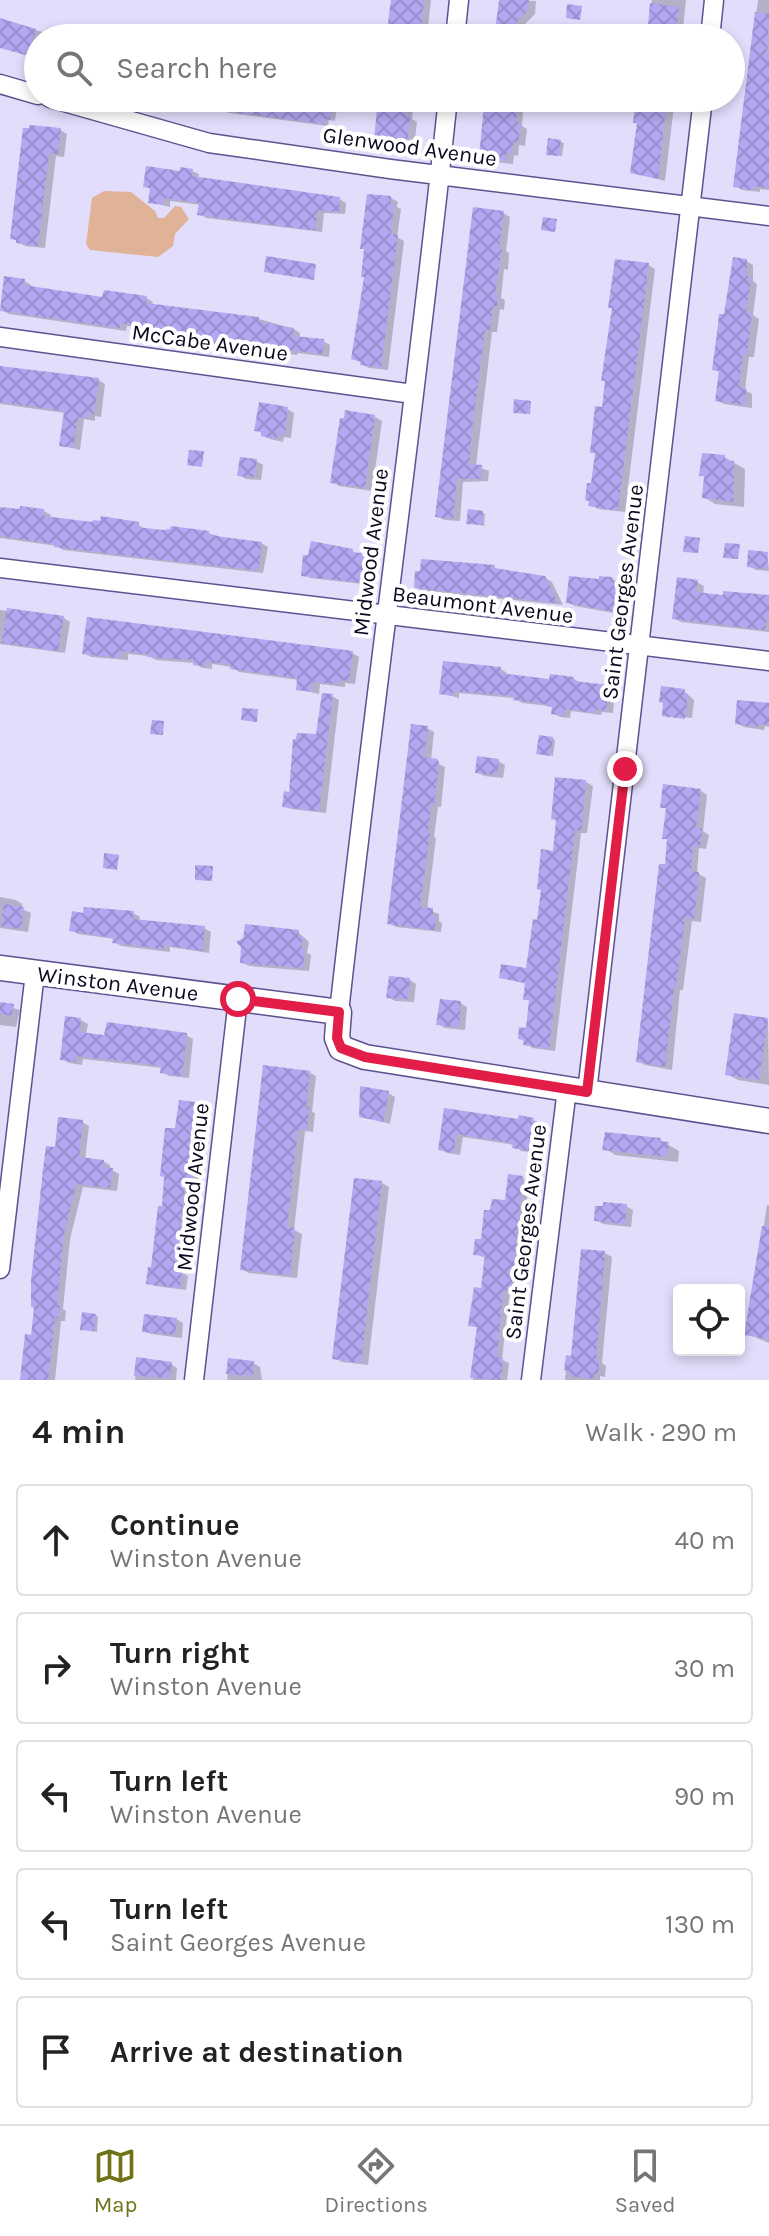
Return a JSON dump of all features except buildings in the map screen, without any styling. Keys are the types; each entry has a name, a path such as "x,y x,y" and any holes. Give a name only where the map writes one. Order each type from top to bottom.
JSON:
{"street":[{"path":"456,24 459,0"},
{"path":"711,24 714,0"},
{"path":"0,84 24,91"},
{"name":"Glenwood Avenue","path":"99,112 209,143 769,216"},
{"name":"Midwood Avenue","path":"339,1012 447,112"},
{"name":"Saint Georges Avenue","path":"531,1380 577,1091 639,647 701,112"},
{"name":"McCabe Avenue","path":"0,337 413,394"},
{"name":"Beaumont Avenue","path":"0,568 769,661"},
{"name":"Winston Avenue","path":"0,968 339,1012"},
{"path":"0,1269 35,973"},
{"name":"Midwood Avenue","path":"194,1380 238,999"},
{"path":"339,1012 337,1038 341,1048 351,1053 769,1121"}],"shaded area":[{"path":"104,191 131,192 155,211 158,218 164,218 175,206 181,207 189,219 175,234 173,246 158,257 90,250 86,244 92,198"}],"route":[{"path":"238,999 339,1012 337,1038 341,1048 365,1057 587,1092 625,769"}]}
